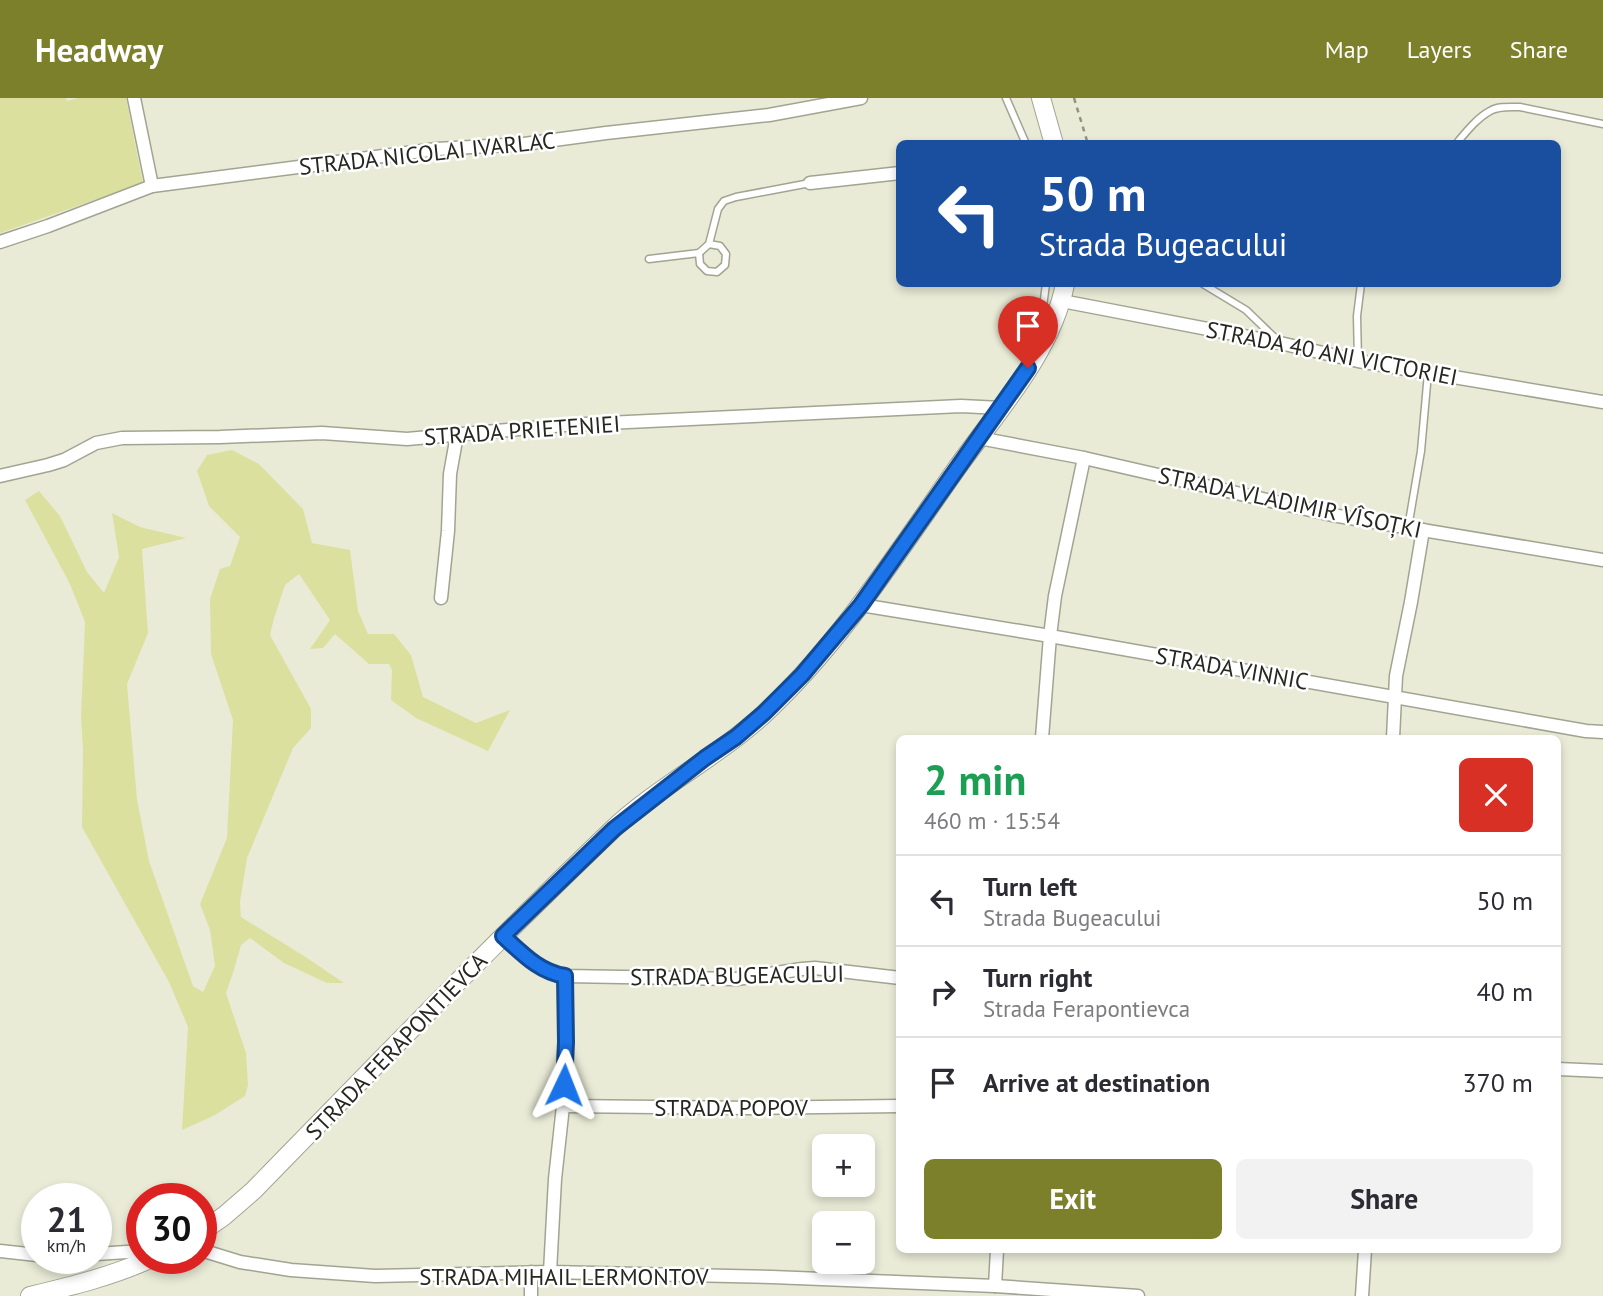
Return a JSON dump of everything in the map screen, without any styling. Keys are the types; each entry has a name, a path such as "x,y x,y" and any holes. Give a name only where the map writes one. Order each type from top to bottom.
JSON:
{"main road":[{"path":"1041,98 1053,140"},
{"name":"STRADA FERAPONTIEVCA","path":"217,1221 254,1190 503,936 614,829 736,737 802,675 861,605 1001,408 1043,343 1064,292"},
{"path":"30,1296 84,1283 126,1269"}],"street":[{"path":"134,98 152,186"},
{"name":"STRADA NICOLAI IVARLAC","path":"0,242 152,186 437,149 524,144 769,115 861,98"},
{"path":"810,183 896,173"},
{"name":"STRADA 40 ANI VICTORIEI","path":"1064,292 1358,361 1603,402"},
{"name":"STRADA PRIETENIEI","path":"0,476 48,465 64,460 96,443 122,438 322,433 407,439 565,425 961,406 1001,408"},
{"path":"441,598 448,531 450,474 457,435"},
{"name":"STRADA VLADIMIR VÎSOȚKI","path":"979,438 1084,458 1332,515 1603,560"},
{"path":"1042,735 1055,596 1084,458"},
{"path":"1393,735 1396,676 1423,530"},
{"name":"STRADA VINNIC","path":"861,605 1603,732"},
{"name":"STRADA BUGEACULUI","path":"503,936 544,970 565,976 737,979 815,968 896,978"},
{"path":"550,1272 555,1179 563,1106 565,976"},
{"path":"1561,1069 1603,1071"},
{"name":"STRADA POPOV","path":"563,1106 896,1106"},
{"path":"0,1251 21,1253"},
{"path":"995,1286 997,1253"},
{"path":"1362,1296 1365,1253"},
{"name":"STRADA MIHAIL LERMONTOV","path":"217,1255 240,1262 291,1270 375,1276 550,1272 995,1286 1138,1296"},
{"path":"531,1272 531,1296"}],"lane":[{"path":"1006,98 1024,140"},
{"path":"1459,140 1492,109 1505,107 1533,109 1603,124"},
{"path":"649,259 699,253 709,244 718,209 724,201 810,183"},
{"path":"699,253 700,264 707,271 717,272 725,265 726,254 720,246 709,244"},
{"path":"1028,368 1042,314 1046,287"},
{"path":"1208,287 1246,310 1280,343"},
{"path":"1358,361 1357,316 1361,287"},
{"path":"1408,528 1421,451 1428,373"}],"path":[{"path":"1074,98 1087,140"}],"green space":[{"path":"0,98 66,98 67,101 78,98 126,98 143,183 0,233"},
{"path":"232,450 259,464 303,509 312,543 350,550 358,611 368,634 394,634 411,655 423,697 476,723 510,710 488,751 416,718 391,700 392,670 389,664 369,664 335,634 323,648 310,649 330,620 299,574 285,585 270,635 311,709 311,728 293,748 247,858 240,902 241,917 344,983 327,983 284,963 250,938 241,945 226,993 246,1053 248,1085 245,1096 215,1115 182,1130 188,1027 169,982 82,827 81,716 85,622 70,584 25,500 39,491 60,516 87,572 104,593 119,557 112,513 140,527 186,538 142,549 148,633 127,684 137,799 149,861 193,986 203,992 215,966 210,930 200,904 227,838 233,720 211,654 210,599 220,569 230,566 240,537 209,506 197,471 207,455"}],"route":[{"path":"564,1085 565,976 544,970 503,936 614,829 736,737 802,675 861,605 1028,368"}]}
